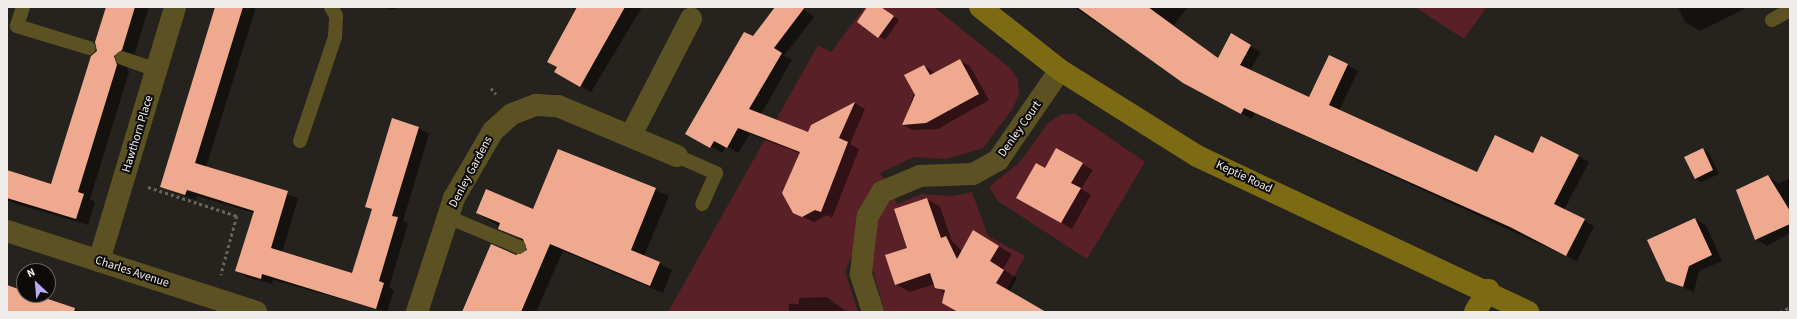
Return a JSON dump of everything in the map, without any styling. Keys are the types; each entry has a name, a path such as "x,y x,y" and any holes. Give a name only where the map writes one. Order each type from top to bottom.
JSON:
{"main road":[{"name":"Keptie Road","path":"980,7 1060,70 1198,156 1488,290 1528,312"},
{"path":"1475,312 1488,290"}],"street":[{"name":"Hawthorn Place","path":"99,261 125,180 175,7"},
{"path":"631,135 691,18"},
{"name":"Denley Court","path":"873,312 861,274 868,216 882,192 920,176 973,174 998,160 1060,70"},
{"name":"Denley Gardens","path":"416,312 454,198 493,131 512,114 536,105 558,106 631,135 677,156"},
{"name":"Charles Avenue","path":"7,231 256,312"}],"lane":[{"path":"23,7 17,26 89,48"},
{"path":"300,141 335,37 336,16 331,7"},
{"path":"1772,20 1790,10"},
{"path":"122,58 157,70"},
{"path":"677,156 716,173 702,204"},
{"path":"448,217 519,247"}],"path":[{"path":"125,180 237,216 214,298"},
{"path":"1780,312 1790,307"}],"shaded area":[{"path":"865,7 934,7 1011,69 1018,80 1019,94 1013,108 983,148 946,159 914,157 880,173 885,180 845,271 858,312 668,312 818,45 831,52"},
{"path":"1415,7 1487,7 1464,39"},
{"path":"1062,114 1075,114 1145,162 1087,259 998,201 989,187 1019,163 1048,123"},
{"path":"972,192 988,236 1025,256 994,312 885,312 869,258 878,211 893,196 897,204 922,194 952,196"}],"building":[{"path":"106,7 135,7 122,50 114,56 117,65 78,192 84,194 76,219 7,198 7,170 51,184 91,56 97,51 95,42"},
{"path":"215,7 243,7 195,163 288,191 271,248 352,273 372,209 365,207 392,118 419,127 392,216 398,217 379,281 384,283 376,309 262,274 261,279 235,271 254,211 187,190 185,195 160,187"},
{"path":"577,7 625,7 580,87 554,72 557,67 547,62"},
{"path":"775,7 805,7 774,48 782,53 749,109 808,132 811,125 855,102 839,138 848,142 821,212 815,210 802,217 793,213 782,193 800,152 738,128 727,148 714,141 710,148 685,134 744,32 753,36"},
{"path":"867,7 881,7 894,16 878,38 857,22"},
{"path":"1077,7 1148,7 1218,58 1231,33 1251,45 1240,65 1309,97 1329,55 1348,64 1329,105 1477,172 1495,135 1533,153 1541,136 1579,155 1554,204 1585,219 1566,256 1510,227 1244,108 1241,114 1183,83"},
{"path":"960,59 979,94 926,123 902,125 915,95 904,75 924,65 930,75"},
{"path":"1056,148 1083,163 1071,183 1081,188 1061,223 1016,198 1036,163 1045,168"},
{"path":"1703,148 1713,170 1695,179 1684,157"},
{"path":"558,149 656,188 631,250 660,262 650,286 550,244 521,312 462,312 491,244 516,255 527,250 523,239 498,229 500,223 476,213 486,189 533,209"},
{"path":"1768,175 1790,211 1790,224 1755,240 1736,190"},
{"path":"927,198 941,238 946,236 957,259 973,230 999,246 990,261 1004,270 996,283 1046,312 958,312 942,303 945,290 935,288 930,273 895,285 885,255 907,248 894,209"},
{"path":"1695,218 1712,255 1689,266 1683,287 1666,281 1647,240"},
{"path":"7,285 16,288 16,303 56,303 56,302 75,308 74,312 7,312"}]}
